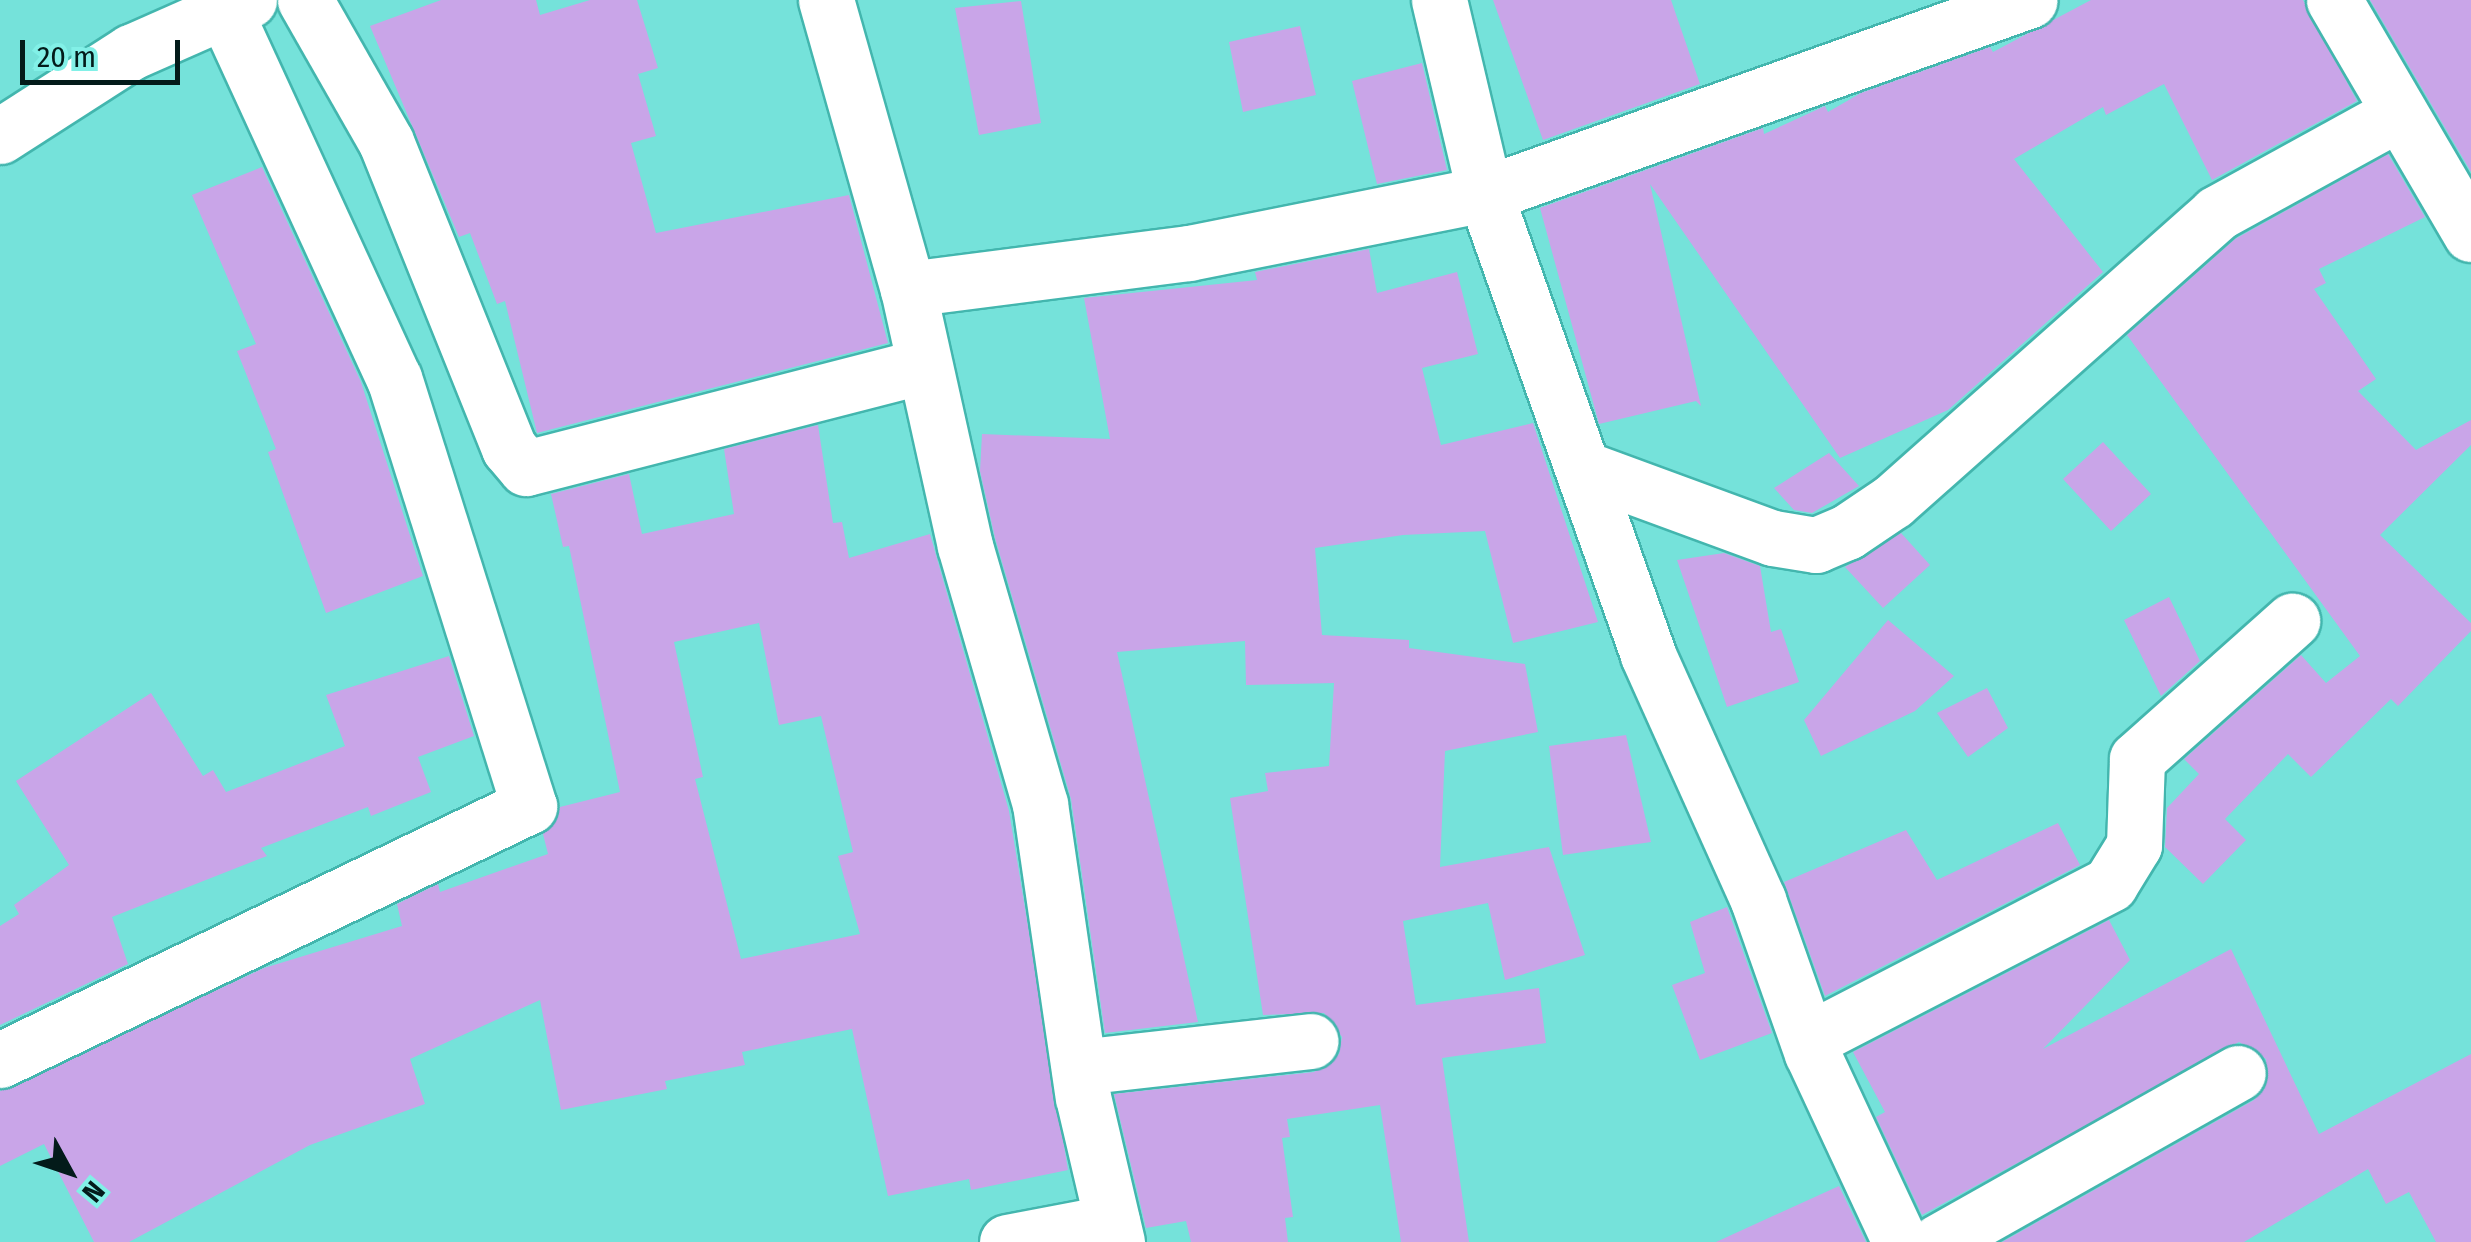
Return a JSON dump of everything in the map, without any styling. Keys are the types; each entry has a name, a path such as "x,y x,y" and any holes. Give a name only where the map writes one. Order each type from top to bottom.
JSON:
{"street":[{"path":"305,0 386,142 509,448 526,468 923,366"},
{"path":"826,0 908,288 965,546 1040,804 1079,1067 1114,1232 1007,1242"},
{"path":"1439,0 1485,194 1648,655 1758,900 1808,1040 1900,1242"},
{"path":"2334,0 2471,234"},
{"path":"908,288 1189,253 1485,194 2018,2"},
{"path":"0,136 132,52 237,5 394,379 530,806 0,1060"},
{"path":"1585,469 1773,538 1816,545 1847,532 1893,501 2217,213 2398,114"},
{"path":"1808,1040 2110,884 2134,845 2137,759 2292,621"},
{"path":"1079,1067 1311,1041"},
{"path":"1938,1242 2238,1073"}],"building":[{"path":"441,0 536,0 540,15 590,0 637,0 658,68 638,74 656,136 631,143 656,233 849,195 888,343 537,433 505,301 497,304 470,233 459,237 370,26"},
{"path":"1493,0 1671,0 1700,84 1543,140"},
{"path":"2091,0 2303,0 2357,101 2212,180 2164,84 2106,115 2103,107 2014,159 2103,272 1948,410 1840,458 1650,184 1701,406 1696,401 1599,424 1540,208 1763,128 1764,134 1825,106 1828,112 1861,93 1990,47 1993,52"},
{"path":"2370,0 2471,0 2471,172"},
{"path":"1021,1 1041,123 979,135 955,8"},
{"path":"1300,26 1316,95 1243,112 1229,42"},
{"path":"1422,63 1447,170 1377,184 1352,81"},
{"path":"2388,154 2425,217 2319,269 2326,283 2314,289 2376,379 2358,391 2416,450 2471,420 2471,445 2380,535 2471,623 2471,631 2398,706 2391,699 2311,777 2288,754 2225,819 2246,840 2203,884 2165,847 2167,808 2199,774 2184,759 2301,655 2326,683 2360,656 2127,335 2235,239"},
{"path":"262,167 361,382 423,576 326,613 268,452 276,449 237,351 256,344 192,195"},
{"path":"1369,249 1377,293 1457,272 1478,354 1422,368 1441,445 1533,423 1598,622 1513,643 1485,531 1403,535 1315,548 1322,635 1409,640 1409,648 1525,664 1538,732 1445,751 1440,867 1549,847 1585,955 1505,980 1488,903 1403,921 1416,1005 1539,988 1546,1043 1442,1058 1469,1242 1401,1242 1380,1105 1287,1119 1290,1137 1282,1138 1293,1217 1285,1218 1288,1242 1191,1242 1186,1221 1146,1228 1114,1094 1314,1072 1339,1054 1342,1037 1324,1013 1263,1015 1230,798 1268,791 1265,773 1329,766 1334,683 1246,685 1245,641 1117,652 1198,1022 1105,1033 1071,799 995,538 980,471 982,434 1110,439 1084,298 1257,280 1255,272"},
{"path":"818,425 833,523 842,522 849,558 930,534 1009,811 1068,1170 971,1190 969,1179 888,1196 852,1029 742,1052 745,1065 665,1081 667,1089 561,1110 540,1000 410,1059 425,1104 310,1145 129,1242 94,1242 44,1144 0,1166 0,1091 264,968 402,926 397,904 438,884 440,892 548,854 543,834 560,807 620,792 569,546 563,547 551,494 629,474 642,534 734,514 724,449","holes":["759,623 779,725 821,716 853,852 838,856 860,934 741,959 695,779 703,777 674,642"]},
{"path":"2103,442 2151,494 2111,531 2063,479"},
{"path":"1829,453 1859,486 1812,513 1794,510 1774,488"},
{"path":"1901,533 1930,565 1883,608 1845,567"},
{"path":"1724,553 1760,566 1771,632 1781,629 1799,682 1727,707 1677,560"},
{"path":"2169,597 2200,661 2161,696 2124,620"},
{"path":"1888,620 1954,676 1915,711 1821,756 1804,720"},
{"path":"449,656 474,736 418,757 431,792 371,816 368,807 261,848 267,856 112,917 128,964 0,1025 0,926 19,914 14,905 69,865 16,781 151,693 203,776 213,770 226,792 345,746 326,695"},
{"path":"1987,688 2008,728 1968,757 1937,713"},
{"path":"1626,735 1651,842 1563,855 1549,746"},
{"path":"2058,823 2080,865 1825,996 1784,882 1906,830 1937,880"},
{"path":"1727,907 1772,1033 1700,1060 1672,985 1705,973 1690,922"},
{"path":"2109,920 2130,960 2043,1049 2231,949 2319,1134 2471,1054 2471,1242 2436,1242 2409,1192 2386,1204 2368,1169 2244,1242 2002,1242 2254,1100 2265,1088 2266,1059 2239,1042 1922,1215 1876,1117 1885,1112 1853,1052"},
{"path":"1839,1186 1866,1242 1716,1242"}]}
